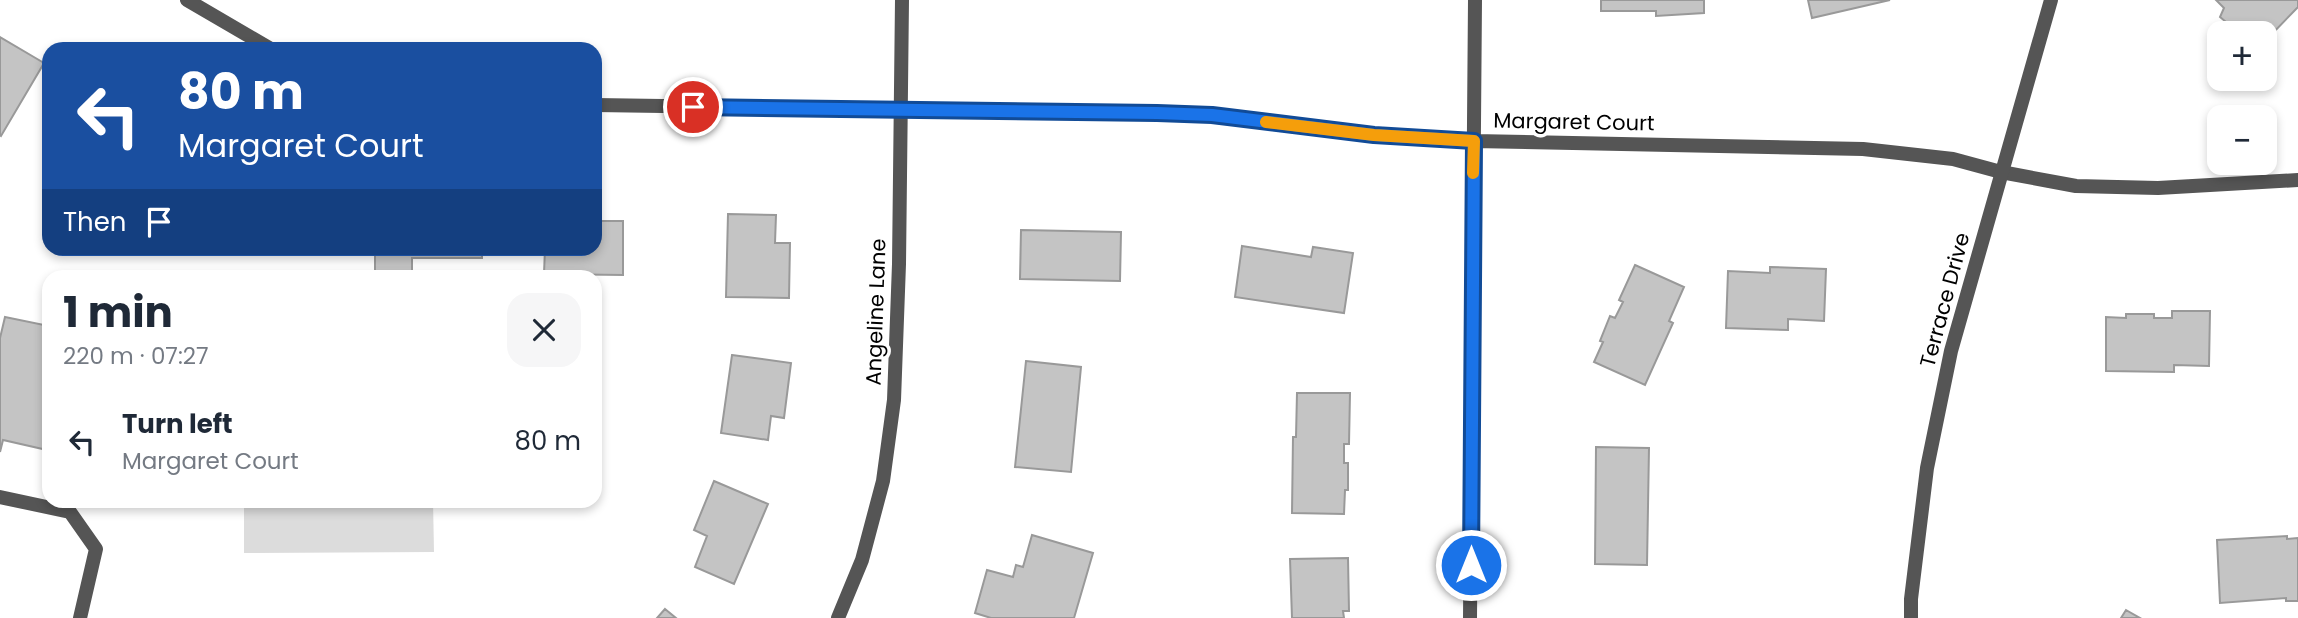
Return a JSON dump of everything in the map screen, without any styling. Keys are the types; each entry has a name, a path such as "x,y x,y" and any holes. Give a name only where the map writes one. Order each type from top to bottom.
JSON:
{"street":[{"path":"187,0 259,42"},
{"name":"Angeline Lane","path":"838,618 862,560 883,481 894,400 899,264 902,0"},
{"path":"1470,618 1475,0"},
{"name":"Terrace Drive","path":"1912,618 1911,599 1927,468 1951,351 2051,0"},
{"name":"Margaret Court","path":"602,105 1212,115 1374,135 1474,141 1863,149 1953,159 2001,172 2076,186 2158,188 2298,180"},
{"path":"0,497 42,506"},
{"path":"51,508 70,512 96,549 79,618"}],"shaded area":[{"path":"244,508 433,508 434,552 244,553"}],"building":[{"path":"1601,0 1704,0 1704,13 1656,16 1656,11 1601,11"},
{"path":"1808,0 1890,0 1812,18"},
{"path":"2216,0 2298,0 2298,7 2277,29 2277,21 2225,21 2220,17 2224,8"},
{"path":"0,37 42,62 42,66 0,135"},
{"path":"728,214 776,215 775,243 790,243 789,298 726,297"},
{"path":"602,221 623,221 623,275 602,275 602,270 544,270 545,256 602,256"},
{"path":"1021,230 1121,232 1120,281 1020,279"},
{"path":"1242,246 1311,257 1313,247 1353,253 1344,313 1235,297"},
{"path":"375,256 482,256 412,258 412,270 375,270"},
{"path":"1635,265 1684,287 1669,321 1673,323 1645,385 1594,362 1610,316 1615,318 1623,302 1619,300"},
{"path":"1770,267 1826,269 1824,321 1788,319 1788,330 1726,328 1728,271 1770,273"},
{"path":"2172,311 2210,311 2209,366 2174,365 2174,372 2106,371 2106,317 2126,318 2126,314 2154,314 2154,318 2172,318"},
{"path":"5,317 42,325 42,449 3,440 0,452 0,338"},
{"path":"732,355 791,363 784,418 771,416 768,440 721,433"},
{"path":"1026,361 1081,367 1071,472 1015,467"},
{"path":"1297,393 1350,393 1349,444 1344,444 1344,463 1348,463 1348,490 1345,490 1344,514 1292,513 1293,437 1296,437"},
{"path":"1596,447 1649,448 1647,565 1595,564"},
{"path":"714,481 768,504 734,584 695,567 707,536 694,530"},
{"path":"1032,535 1093,553 1074,618 991,618 975,613 987,570 1013,577 1016,565 1023,567"},
{"path":"2287,536 2287,539 2298,538 2298,601 2286,601 2286,598 2220,603 2217,540"},
{"path":"1348,558 1349,611 1343,611 1344,618 1292,618 1290,559"},
{"path":"665,609 676,618 657,618"},
{"path":"2126,610 2140,618 2121,618"}],"slow traffic":[{"path":"1266,122 1374,135 1474,141 1473,173"}],"route":[{"path":"693,107 1212,115 1374,135 1474,141 1471,565"}]}
